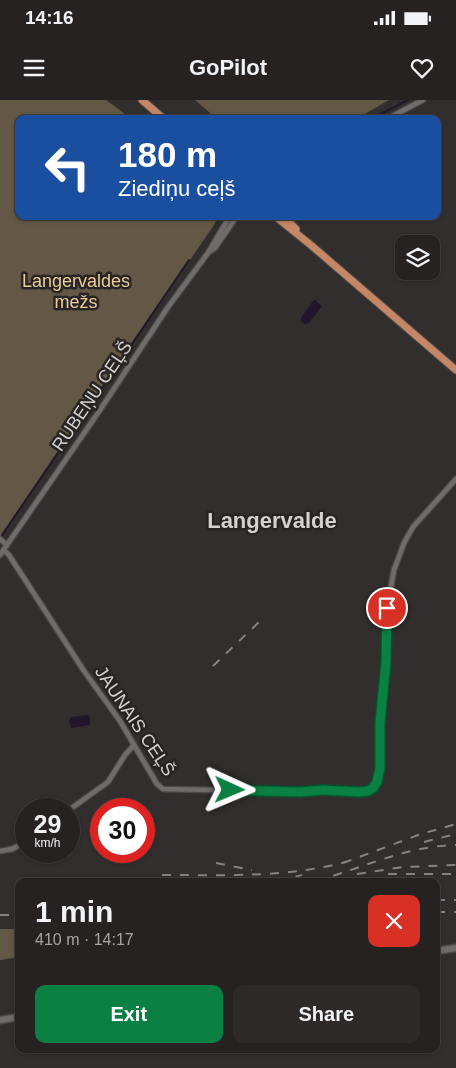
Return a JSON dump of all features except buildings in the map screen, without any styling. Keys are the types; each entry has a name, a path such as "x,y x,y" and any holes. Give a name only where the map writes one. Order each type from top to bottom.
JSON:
{"main road":[{"path":"142,100 159,115"},
{"path":"280,220 456,370"},
{"path":"287,220 312,246"},
{"path":"440,950 456,948"},
{"path":"0,1020 15,1018"}],"street":[{"path":"395,115 423,100"},
{"name":"RUBEŅU CEĻŠ","path":"0,555 168,307 208,253 228,220"},
{"name":"RUBEŅU CEĻŠ","path":"208,253 215,248 234,220"},
{"name":"JAUNAIS CEĻŠ","path":"0,539 84,672 120,721 157,784 163,789 300,792 323,790 368,791 377,782 380,768 380,723 386,662 387,608 394,570 408,535 456,479"},
{"path":"80,802 108,782 125,755 134,745"},
{"path":"0,851 15,848"}],"green space":[{"name":"Langervaldes mežs","path":"0,100 106,100 127,115 15,115 15,220 216,220 0,537"},
{"path":"195,100 389,100 363,115 212,115"},
{"path":"0,929 15,929 15,958 0,960"}],"shaded area":[{"path":"315,300 322,306 309,323 305,324 301,321 301,318"},
{"path":"88,715 90,725 71,728 69,721 71,717"}],"waterway":[{"path":"379,115 408,100"},
{"path":"2,535 189,260"}],"railway":[{"path":"213,666 259,622"},
{"path":"343,863 421,834 456,824"},
{"path":"424,842 456,834"},
{"path":"326,878 402,853 438,846 456,845"},
{"path":"162,875 280,873 349,861"},
{"path":"216,863 252,870"},
{"path":"357,874 403,867 456,865"},
{"path":"388,874 456,874"},
{"path":"290,878 302,875"},
{"path":"440,900 456,900"},
{"path":"440,912 456,912"},
{"path":"0,915 15,915"}],"district":[{"name":"Langervalde","path":"272,520"}],"route":[{"path":"230,790 359,792 368,791 373,788 377,782 380,768 380,723 386,662 387,608"}]}
